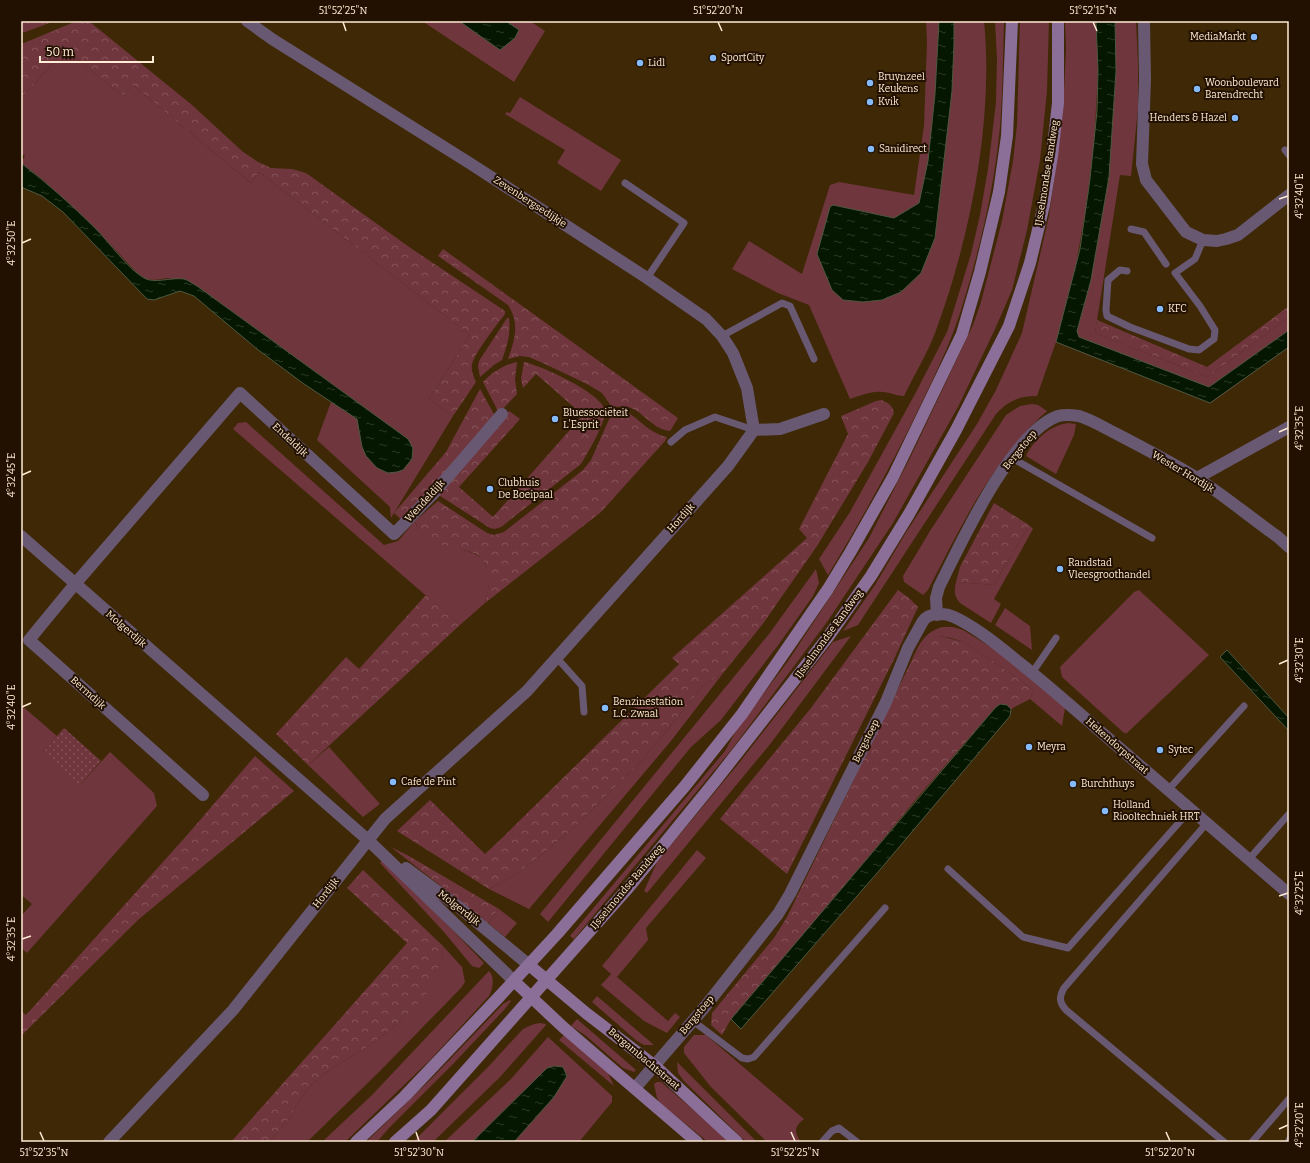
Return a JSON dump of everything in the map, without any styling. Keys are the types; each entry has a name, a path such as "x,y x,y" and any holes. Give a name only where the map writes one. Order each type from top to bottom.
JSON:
{"main road":[{"path":"356,1142 405,1096 529,965 685,786 742,714 828,589 893,477 962,334 980,272 998,192 1007,136 1012,21"},
{"name":"IJsselmondse Randweg","path":"395,1142 431,1110 629,887 716,780 828,637 871,576 909,514 956,430 1009,326 1030,263 1044,205 1052,156 1058,104 1058,21"},
{"name":"Molgerdijk","path":"529,965 547,980"},
{"name":"Bergambachtstraat","path":"547,980 586,1013 655,1066 737,1142"},
{"path":"514,981 563,1027 697,1142"}],"street":[{"name":"Zevenbergsedijkje","path":"248,21 272,39 478,168 647,278 706,319 722,336 733,353 747,388 754,430"},
{"path":"1144,21 1145,79 1143,172 1146,180 1153,190 1186,232 1203,240 1217,241 1238,235 1289,195"},
{"name":"Endeldijk","path":"75,584 240,394 340,486"},
{"name":"Wendeldijk","path":"340,486 394,534 433,494 502,414"},
{"path":"754,430 780,429 824,414"},
{"name":"Bergstoep","path":"635,1088 694,1020 778,914 790,894 886,702 908,648 926,618 936,615 936,598 939,587 988,494 1012,458 1036,430 1045,422 1059,416 1066,415 1090,420"},
{"name":"Wester Hordijk","path":"1090,420 1197,478 1289,547"},
{"path":"1197,478 1289,427"},
{"name":"Hordijk","path":"109,1142 233,1010 386,819 527,690 728,466 754,430"},
{"name":"Molgerdijk","path":"22,538 368,840 514,981"},
{"name":"Bermdijk","path":"75,584 29,640 203,795"},
{"name":"Hekendorpstraat","path":"936,615 948,615 977,630 1000,647 1289,894"},
{"name":"Molgerdijk","path":"368,840 460,908 529,965"}],"lane":[{"path":"625,183 684,223 647,278"},
{"path":"1131,229 1144,232 1166,264"},
{"path":"1127,271 1120,270 1108,280 1107,316 1130,327 1189,349 1199,350 1214,339 1215,330 1200,306 1175,273 1195,259 1203,240"},
{"path":"722,336 782,303 790,306 814,359"},
{"path":"671,442 685,430 714,417 754,430"},
{"path":"1012,458 1152,538"},
{"path":"1032,673 1056,638"},
{"path":"556,657 582,686 584,712"},
{"path":"1168,790 1244,706"},
{"path":"948,869 1023,937 1068,948 1191,809"},
{"path":"1249,859 1289,814"},
{"path":"1207,823 1064,988 1060,997 1061,1005 1066,1010 1224,1142"},
{"path":"694,1020 742,1058 748,1059 754,1057 885,908"},
{"path":"1252,1142 1289,1098"},
{"path":"822,1142 832,1131 839,1128 857,1142"}],"green space":[{"path":"21,21 55,21 25,32 21,32"},
{"path":"81,21 90,22 192,105 242,151 258,162 271,168 292,169 306,173 412,249 505,311 505,314 474,359 472,369 476,382 453,416 429,399 470,335 259,172 251,183 133,85 123,96 65,49 21,99 21,43 72,23"},
{"path":"422,21 459,21 500,50 519,30 506,21 530,21 545,31 514,82"},
{"path":"926,21 939,21 940,27 928,161 919,204 894,218 833,205 830,207 901,292 921,273 935,238 945,152 954,43 954,21 984,21 986,59 982,139 969,219 948,297 935,333 904,396 885,392 874,392 850,399 809,305 778,293 732,269 749,241 802,274 830,185 839,182 914,195 924,126 927,41"},
{"path":"995,21 1004,21 1000,127 990,198 967,290 956,325 947,347 911,424 877,490 828,575 819,559 850,512 915,394 947,332 971,254 988,169 996,102 997,60"},
{"path":"1020,21 1049,21 1047,91 1040,160 1027,230 1012,290 959,405 893,523 827,622 732,749 574,939 570,936 725,751 737,729 788,661 869,538 910,458 973,325 981,302 1002,221 1013,161 1017,125"},
{"path":"1065,21 1096,21 1098,70 1094,145 1086,207 1074,276 1077,331 1091,280 1109,177 1116,71 1115,21 1136,21 1138,109 1131,176 1120,175 1095,333 1208,377 1289,317 1289,347 1211,403 1056,342 1037,396 1014,400 996,414 858,625 843,631 875,585 905,534 977,424 996,390 1022,333 1049,216 1058,153 1063,112 1066,48"},
{"path":"65,49 123,96 133,85 251,183 259,172 470,335 429,399 453,416 391,518 390,507 317,440 331,402 357,419 362,447 408,439 197,286 168,278 154,280 146,279 136,272 95,228 42,179 21,163 25,156 21,153 21,99"},
{"path":"520,97 621,160 601,191 557,163 565,150 505,114 507,112 510,113"},
{"path":"443,249 678,418 670,431 657,427 637,411 625,407 611,407 602,393 587,384 529,357 520,356 508,359 513,345 515,325 512,312 508,305 438,256"},
{"path":"1289,306 1289,317 1208,377 1095,333 1097,320 1207,367"},
{"path":"507,318 509,318 509,335 502,360 480,377 478,366 479,361"},
{"path":"517,362 515,379 517,394 499,413 483,382 498,369"},
{"path":"524,362 556,374 583,389 602,404 605,411 605,416 596,438 581,464 501,527 495,529 490,528 437,494 509,411 520,419 459,487 493,517 583,415 536,374 523,388 521,379"},
{"path":"480,389 495,416 404,522 394,513 446,452"},
{"path":"881,400 890,405 894,413 868,462 817,546 762,625 724,672 703,686 645,757 577,825 539,857 513,876 489,889 397,831 430,800 485,854 679,664 672,658 807,538 799,529 848,434 841,416"},
{"path":"1032,404 1038,405 1047,411 1010,450 994,472 966,518 928,590 923,595 904,582 903,576 930,531 1006,415 1020,406"},
{"path":"627,412 650,430 667,437 665,441 601,512 485,603 489,581 487,567 484,561 471,552 443,545 429,539 422,535 418,530 415,521 438,501 487,533 494,535 504,532 583,470 591,460 611,415"},
{"path":"246,422 384,545 398,541 415,521 418,530 460,549 473,553 483,559 490,574 485,603 460,625 233,429 238,423"},
{"path":"1068,423 1076,424 1074,435 1056,474 1026,456 1038,439 1048,431"},
{"path":"994,503 1029,525 994,585 956,582 960,567"},
{"path":"1029,525 1033,529 994,599 1001,604 991,623 960,603 955,593 956,582 994,585"},
{"path":"816,569 819,583 813,596 779,644 721,720 691,747 548,922 540,914 769,634"},
{"path":"898,590 918,607 895,657 787,874 720,819 811,708"},
{"path":"1139,590 1209,655 1127,733 1124,733 1062,677 1060,667 1134,592"},
{"path":"426,595 460,625 308,765 276,734 346,657 359,669"},
{"path":"1005,608 1030,626 1032,650 995,625"},
{"path":"942,627 953,627 963,630 1007,657 1065,708 1062,726 1030,699 1033,690 964,642 940,636 924,644 911,662 922,640 930,633"},
{"path":"851,636 771,743 647,893 644,891 657,862 739,763 833,642"},
{"path":"940,636 964,642 1019,679 1033,690 1030,699 1011,709 1007,705 1000,704 995,708 917,798 816,920 731,1019 722,1035 711,1025 712,1013 774,938 787,917 911,662 930,637"},
{"path":"724,672 671,741 529,909 489,889 513,876 539,857 577,825 645,757 703,686"},
{"path":"21,705 57,736 42,753 80,785 110,752 154,793 157,806 27,953 21,948 21,916 32,904 21,895"},
{"path":"64,728 101,761 79,786 42,753"},
{"path":"329,747 380,804 363,817 308,765"},
{"path":"255,756 294,791 139,919 21,1036 21,1011 26,1015 188,834"},
{"path":"391,847 409,856 499,909 488,923"},
{"path":"697,850 706,858 646,928 648,940 617,977 668,1021 675,1013 680,1017 667,1033 644,1021 601,985 611,974 602,966"},
{"path":"382,860 402,877 484,963 479,968 472,966 444,932 380,863"},
{"path":"363,870 443,946 442,958 425,997 398,1023 372,1044 329,1070 310,1086 298,1102 289,1119 269,1142 231,1142 407,943 347,888"},
{"path":"499,909 517,923 505,937 488,923"},
{"path":"443,946 462,967 465,982 461,988 379,1072 307,1142 269,1142 289,1119 298,1102 310,1086 329,1070 372,1044 398,1023 424,997 442,958"},
{"path":"489,971 492,976 493,983 489,996 430,1060 345,1142 322,1142 372,1095"},
{"path":"597,996 654,1045 644,1045 637,1041 592,1002"},
{"path":"510,1000 511,1001 504,1010 377,1142 366,1142 433,1077 503,1004"},
{"path":"577,1019 636,1070 634,1072 623,1068 585,1035 571,1026"},
{"path":"540,1023 546,1025 500,1077 433,1142 413,1142 488,1067 523,1029"},
{"path":"564,1035 608,1073 614,1086 559,1040"},
{"path":"694,1035 706,1035 804,1119 798,1125 796,1130 801,1142 767,1142 711,1087 684,1053 684,1047"},
{"path":"548,1037 612,1096 612,1102 579,1142 514,1142 554,1097 567,1076 555,1066 547,1068 472,1142 444,1142 510,1080"},
{"path":"677,1062 757,1142 746,1142 684,1081 678,1073"},
{"path":"661,1082 712,1126 728,1142 708,1142 660,1103 657,1098 654,1084"}],"water":[{"path":"459,21 506,21 519,30 515,38 500,50"},
{"path":"939,21 954,21 954,43 952,91 935,238 921,273 901,292 882,300 863,302 843,300 832,290 817,254 830,207 833,205 894,218 919,203 928,161 935,94"},
{"path":"1096,21 1115,21 1116,71 1109,177 1091,280 1077,331 1079,337 1209,387 1289,330 1289,347 1210,403 1056,342 1080,249 1090,179 1097,111 1098,70"},
{"path":"21,163 50,186 77,211 138,274 148,280 184,279 197,286 408,439 413,448 412,459 403,470 397,472 388,473 377,468 366,456 362,447 357,419 304,384 257,349 194,296 180,291 154,300 147,299 63,212 42,196 21,187"},
{"path":"1227,650 1289,718 1289,731 1220,657"},
{"path":"1000,704 1007,705 1011,709 1010,716 878,872 741,1029 731,1019 995,708"},
{"path":"554,1066 563,1067 567,1076 554,1097 514,1142 472,1142 547,1068"}],"place":[{"name":"MediaMarkt","path":"1254,37"},
{"name":"SportCity","path":"713,58"},
{"name":"Lidl","path":"640,63"},
{"name":"Bruynzeel Keukens","path":"870,83"},
{"name":"Woonboulevard Barendrecht","path":"1197,89"},
{"name":"Kvik","path":"870,102"},
{"name":"Henders & Hazel","path":"1235,118"},
{"name":"Sanidirect","path":"871,149"},
{"name":"KFC","path":"1160,309"},
{"name":"Bluessociëteit L'Esprit","path":"555,419"},
{"name":"Clubhuis De Boeipaal","path":"490,489"},
{"name":"Randstad Vleesgroothandel","path":"1060,569"},
{"name":"Benzinestation L.C. Zwaal","path":"605,708"},
{"name":"Meyra","path":"1029,747"},
{"name":"Sytec","path":"1160,750"},
{"name":"Cafe de Pint","path":"393,782"},
{"name":"Burchthuys","path":"1073,784"},
{"name":"Holland Riooltechniek HRT","path":"1105,811"}]}
